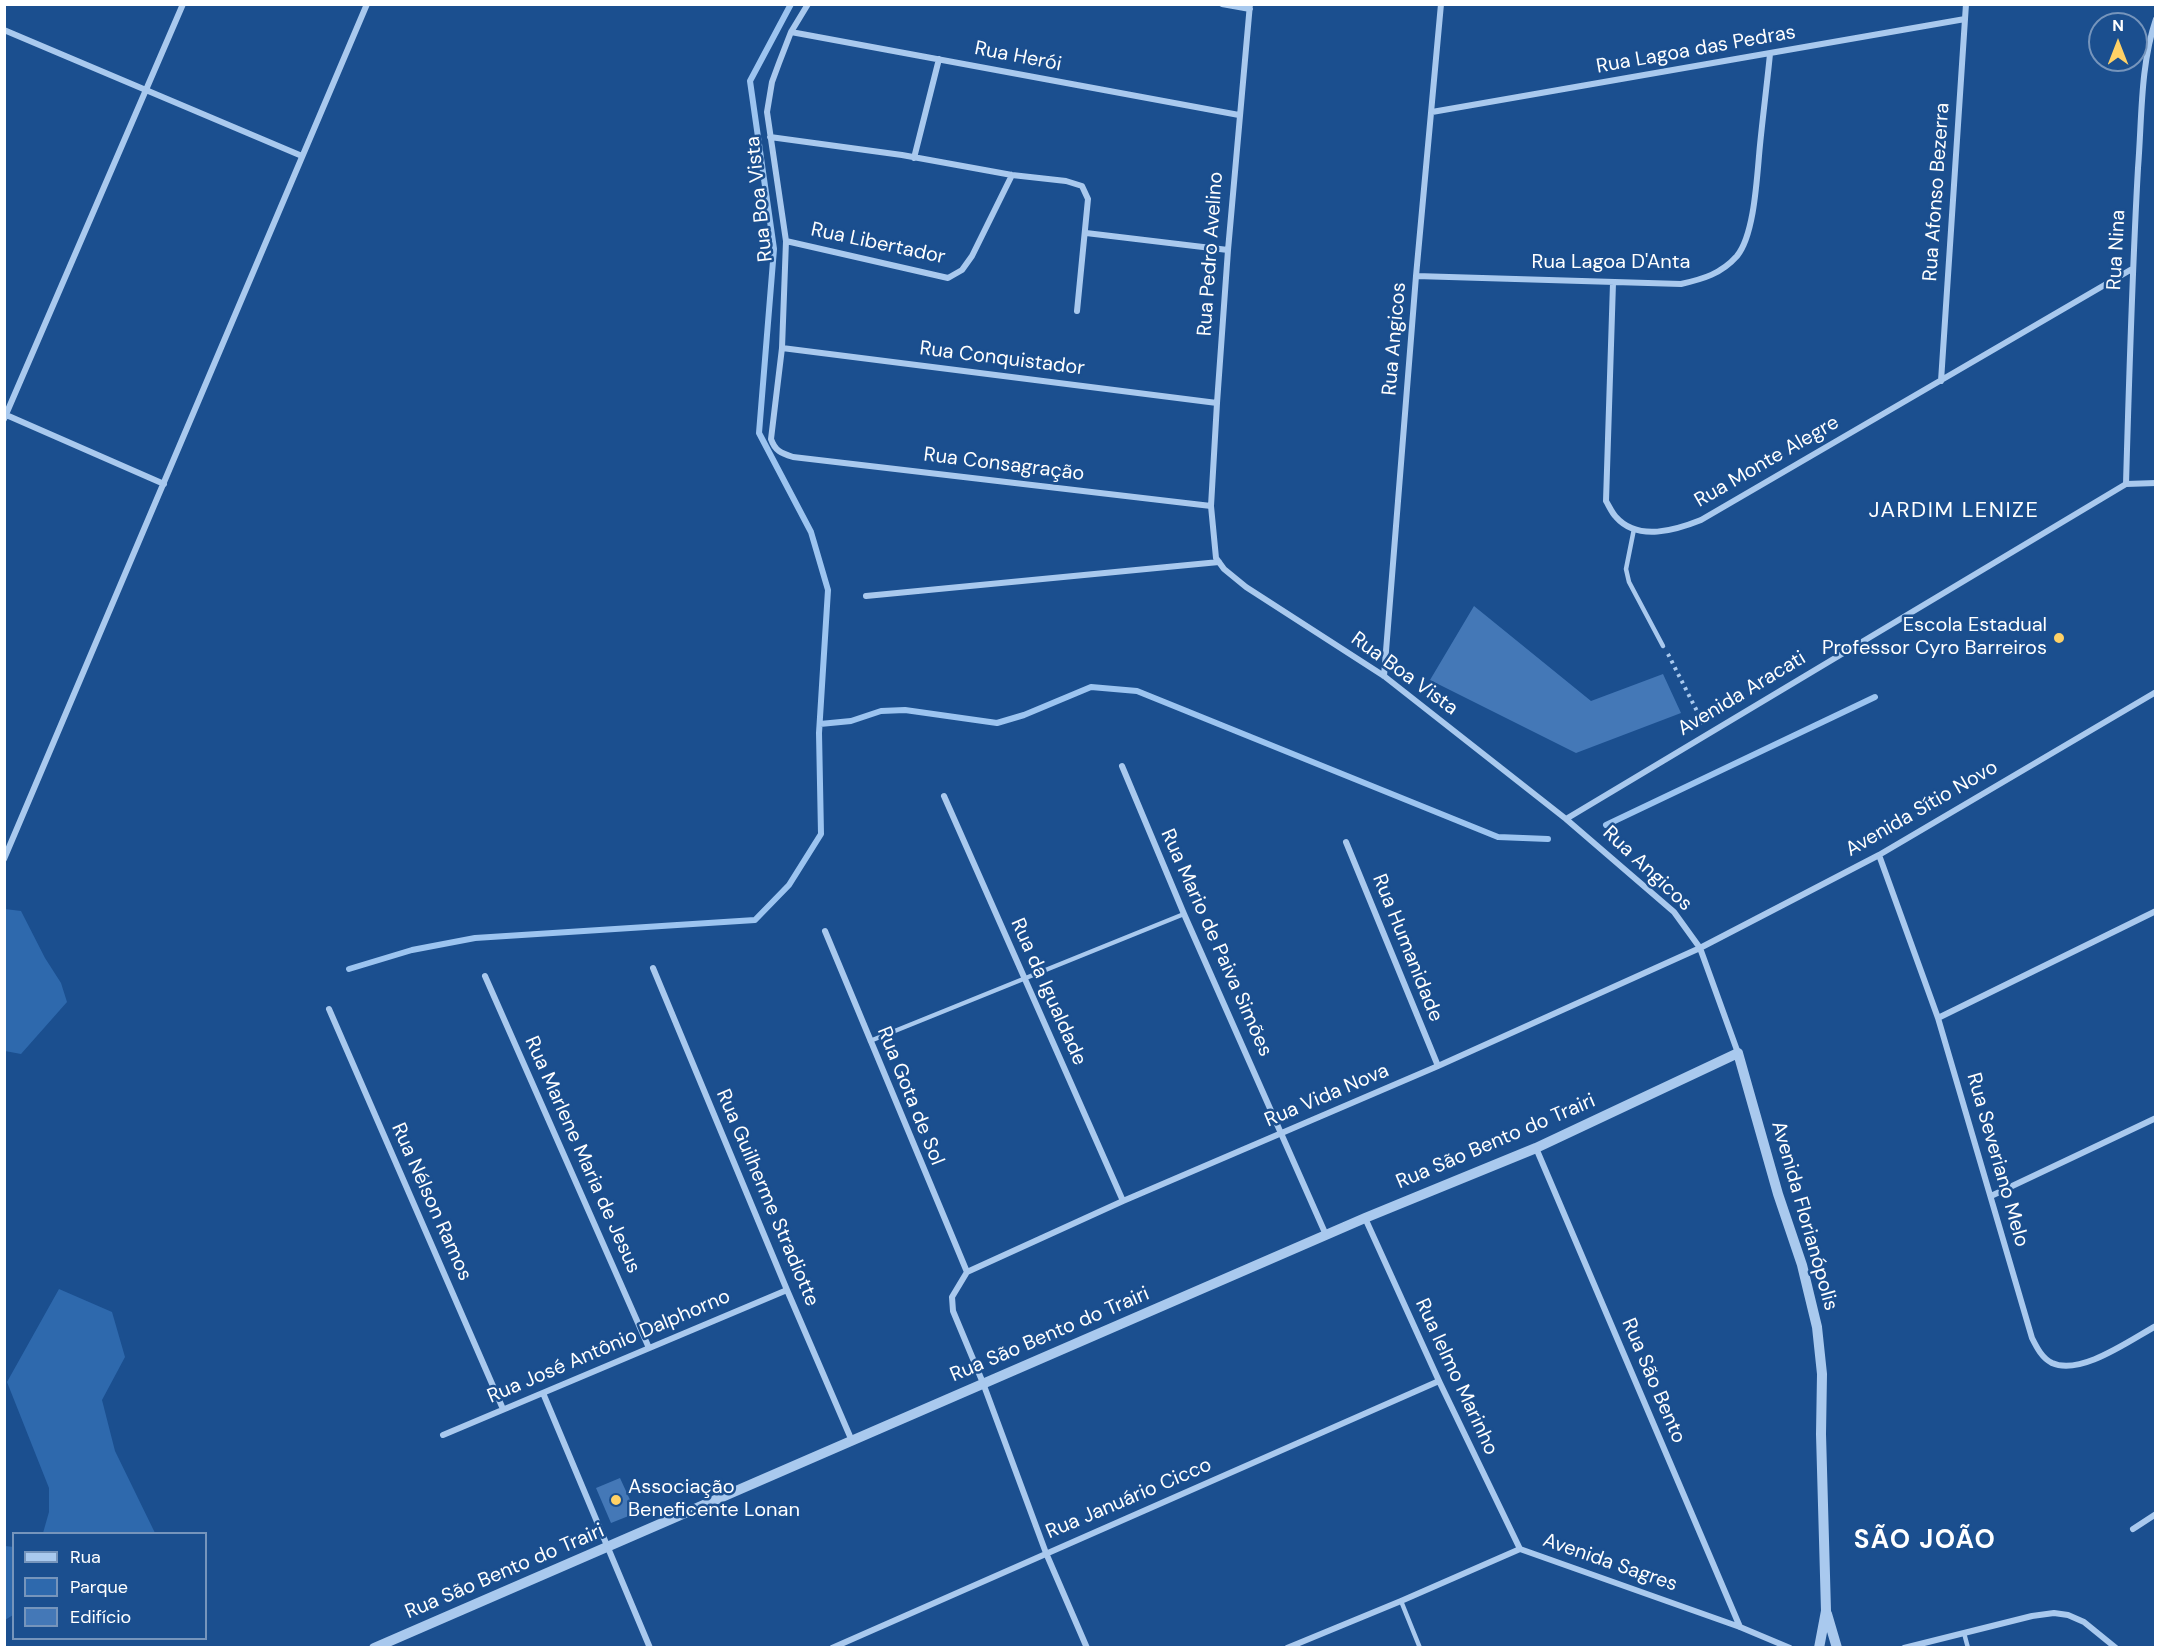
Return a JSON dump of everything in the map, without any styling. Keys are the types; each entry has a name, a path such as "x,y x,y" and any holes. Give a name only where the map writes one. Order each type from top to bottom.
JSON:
{"street":[{"path":"164,484 5,416 148,91 183,4"},
{"path":"4,859 367,4"},
{"name":"Rua Boa Vista","path":"792,457 774,448 771,439 782,348 786,241 767,112 772,82 791,32 808,4"},
{"path":"1222,4 1250,7"},
{"name":"Rua Angicos","path":"1384,676 1416,276 1442,4"},
{"name":"Rua Afonso Bezerra","path":"1941,381 1966,4"},
{"name":"Rua Pedro Avelino","path":"1211,506 1227,250 1250,7"},
{"name":"Rua Lagoa das Pedras","path":"1432,112 1965,19"},
{"name":"Rua Nina","path":"2126,484 2132,269 2143,90 2150,35 2156,19"},
{"path":"4,30 302,156"},
{"name":"Rua Herói","path":"791,32 1239,115"},
{"name":"Rua Lagoa D'Anta","path":"1416,276 1681,284 1708,277 1725,268 1738,254 1747,235 1754,206 1770,54"},
{"path":"914,158 939,60"},
{"path":"770,137 1012,175 1066,181 1082,186 1088,199 1077,311"},
{"name":"Rua Libertador","path":"786,241 948,278 962,270 972,256 1012,175"},
{"path":"1086,233 1227,250"},
{"name":"Rua Monte Alegre","path":"1635,529 1657,532 1677,530 1701,520 2132,269"},
{"path":"1613,283 1606,501 1617,519 1635,529"},
{"name":"Rua Conquistador","path":"782,348 1217,403"},
{"name":"Rua Consagração","path":"792,457 1211,506"},
{"name":"Avenida Aracati","path":"1566,819 2126,484 2156,483"},
{"path":"866,596 1219,562 1216,558 1213,538 1211,506"},
{"name":"Rua Boa Vista","path":"1219,562 1246,587 1384,676 1566,819"},
{"name":"Avenida Sítio Novo","path":"1700,948 1879,855 2156,692"},
{"name":"Rua Mario de Paiva Simões","path":"1122,766 1184,914 1326,1235"},
{"name":"Rua da Igualdade","path":"944,795 1123,1201"},
{"name":"Rua Angicos","path":"1566,819 1674,912 1700,948"},
{"name":"Rua Humanidade","path":"1346,842 1438,1066"},
{"name":"Rua Severiano Melo","path":"1879,855 1938,1018 2032,1338 2038,1351 2050,1362 2065,1367 2080,1365 2156,1326"},
{"path":"1938,1018 2156,910"},
{"name":"Rua Gota de Sol","path":"825,931 966,1272"},
{"name":"Avenida Florianópolis","path":"1700,948 1738,1053 1778,1194 1802,1265 1817,1327 1822,1374 1821,1434 1826,1611 1819,1647"},
{"name":"Rua Vida Nova","path":"966,1272 1123,1201 1438,1066 1700,948"},
{"name":"Rua Guilherme Stradiotte","path":"653,968 852,1440"},
{"name":"Rua Marlene Maria de Jesus","path":"485,976 649,1348"},
{"name":"Rua Nélson Ramos","path":"329,1009 503,1409"},
{"name":"Rua São Bento do Trairi","path":"374,1647 1365,1218 1536,1148 1738,1053"},
{"path":"1990,1196 2156,1118"},
{"name":"Rua São Bento","path":"1536,1148 1740,1627"},
{"name":"Rua Ielmo Marinho","path":"1365,1218 1439,1382 1520,1549"},
{"path":"966,1272 952,1297 952,1311 984,1383 1046,1553 1087,1647"},
{"name":"Rua José Antônio Dalphorno","path":"443,1435 787,1290"},
{"name":"Rua Januário Cicco","path":"832,1647 1439,1382"},
{"path":"543,1393 650,1647"},
{"path":"2133,1529 2156,1514"},
{"name":"Avenida Sagres","path":"1287,1647 1520,1549 1790,1647"},
{"name":"Avenida Florianópolis","path":"1826,1611 1837,1647"},
{"path":"1904,1647 2054,1613 2068,1615 2084,1622 2116,1647"}],"lane":[{"path":"1635,529 1626,569 1629,582 1663,646"},
{"path":"870,1041 1184,914"},
{"path":"1401,1601 1420,1647"},
{"path":"1964,1633 1968,1647"}],"path":[{"path":"1663,646 1709,734"}],"green space":[{"path":"5,909 21,911 45,958 61,983 67,1002 21,1054 5,1051"},
{"path":"59,1289 112,1312 125,1357 102,1400 115,1451 155,1532 43,1532 49,1512 49,1488 7,1382"},
{"path":"5,1546 12,1547 12,1616 5,1620"}],"building":[{"path":"1474,606 1591,701 1663,674 1681,713 1576,753 1430,680"},
{"name":"Associação Beneficente Lonan","path":"620,1478 636,1513 611,1523 596,1488"}],"waterway":[{"path":"349,969 412,950 475,938 755,920 789,885 821,834 819,733 828,590 811,532 759,433 774,249 750,81 791,4"},
{"path":"820,724 851,721 881,711 905,710 997,723 1024,715 1091,687 1137,691 1498,837 1548,839"},
{"path":"1606,825 1875,697"}],"place":[{"name":"Escola Estadual Professor Cyro Barreiros","path":"2059,638"},
{"name":"Associação Beneficente Lonan","path":"616,1500"}],"district":[{"name":"JARDIM LENIZE","path":"1954,511"},
{"name":"SÃO JOÃO","path":"1925,1541"}]}
